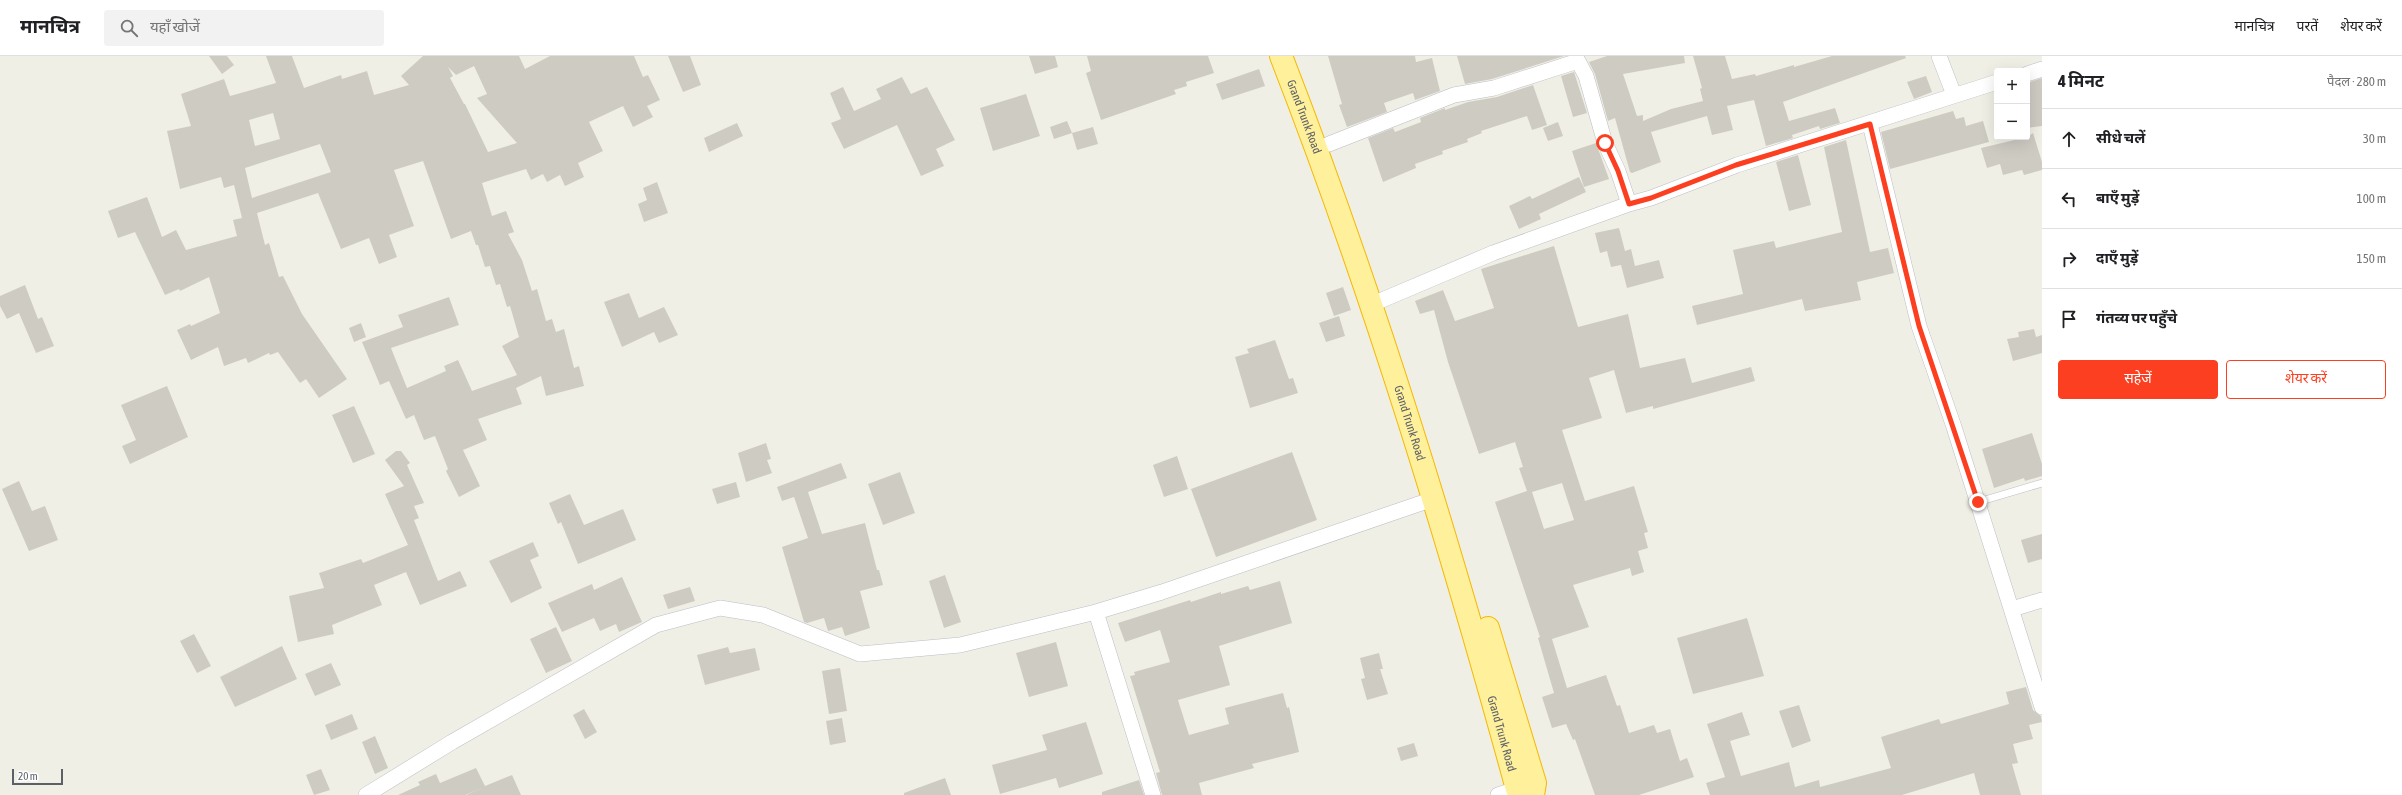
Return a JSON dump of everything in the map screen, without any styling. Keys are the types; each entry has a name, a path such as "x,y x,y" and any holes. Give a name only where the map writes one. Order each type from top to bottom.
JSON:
{"highway":[{"name":"Grand Trunk Road","path":"1281,56 1336,203 1433,499 1472,625 1517,793 1535,784 1448,495 1329,144 1297,56"}],"street":[{"path":"1939,56 1954,95"},
{"path":"1329,144 1454,95 1494,88 1578,61 1586,76 1605,143 1618,171 1629,204"},
{"path":"2030,73 2042,70"},
{"path":"1382,300 1492,253 1629,204 1651,198 1744,162 1870,124 1994,83"},
{"path":"1870,124 1919,326 1978,502 2042,707"},
{"path":"366,795 452,742 656,625 720,608 763,615 860,654 960,645 1096,612 1162,592 1433,499"},
{"path":"2012,609 2042,600"},
{"path":"1096,612 1153,795"}],"lane":[{"path":"1978,502 2042,484"}],"building":[{"path":"209,56 227,56 234,65 222,74"},
{"path":"266,56 292,56 304,88 341,75 342,79 367,71 374,95 409,85 401,76 423,56 519,56 525,69 550,56 634,56 643,77 648,75 660,100 647,106 653,117 633,127 623,106 589,122 603,151 578,163 584,177 565,186 560,175 547,182 543,174 531,180 526,169 482,183 492,216 506,211 514,232 508,234 522,260 532,291 537,289 546,321 552,319 556,332 564,329 574,368 579,366 584,386 546,396 541,376 516,388 522,404 478,419 487,440 463,450 480,486 459,497 446,471 448,469 435,436 424,440 414,415 406,419 389,381 380,385 362,342 403,327 398,315 449,297 459,325 391,348 407,388 446,371 444,366 458,360 472,391 517,375 502,346 519,337 510,306 507,307 500,284 496,285 490,266 485,267 478,245 476,245 471,231 451,239 423,161 394,170 414,226 389,235 397,257 379,264 369,238 341,249 318,193 257,213 265,245 269,243 279,277 283,276 302,314 347,379 319,398 306,379 300,383 278,352 270,355 269,353 248,363 246,358 224,366 218,347 191,360 177,330 190,324 191,326 220,313 209,277 180,291 179,289 165,295 135,232 118,238 108,211 147,197 162,237 176,230 186,250 237,236 233,220 242,218 234,185 224,188 221,177 180,189 167,131 191,126 181,94 224,79 230,96 276,83","holes":["474,66 487,94 477,98 517,143 488,152 465,104 450,78 453,76 448,67 456,75","273,113 280,139 255,146 249,120","320,144 331,172 252,198 245,168"]},
{"path":"668,56 690,56 701,85 683,92"},
{"path":"1029,56 1055,56 1058,67 1035,74"},
{"path":"1087,56 1208,56 1214,73 1186,82 1187,86 1174,90 1176,94 1101,120 1086,73 1091,71"},
{"path":"1328,56 1415,56 1416,62 1432,58 1440,91 1415,100 1413,93 1384,103 1387,112 1347,127 1339,105 1342,104"},
{"path":"1457,56 1564,56 1492,79 1465,84"},
{"path":"1607,56 1684,56 1685,63 1623,74 1637,116 1643,115 1643,121 1671,109 1703,101 1700,89 1702,88 1693,56 1725,56 1732,79 1755,74 1756,76 1832,56 1905,56 1906,58 1783,102 1789,121 1835,108 1840,123 1820,129 1819,126 1792,135 1793,138 1766,146 1754,100 1727,106 1733,130 1712,135 1707,116 1651,132 1661,162 1632,173 1630,172 1615,118 1608,121 1595,74 1589,62"},
{"path":"1259,69 1265,86 1222,100 1216,84"},
{"path":"1574,72 1587,113 1573,117 1561,76"},
{"path":"1926,76 1932,92 1914,99 1907,82"},
{"path":"902,77 911,94 927,87 955,140 936,149 944,166 921,176 897,125 844,149 831,123 841,119 830,93 843,87 854,111 881,99 876,89"},
{"path":"2042,78 2042,126 2030,128 2030,82"},
{"path":"1533,85 1547,125 1532,130 1527,116 1481,131 1482,133 1467,139 1468,142 1442,151 1443,154 1415,164 1416,168 1383,182 1368,138 1393,128 1395,132 1421,122 1420,118 1445,108 1445,110 1468,102 1497,97"},
{"path":"1026,94 1040,136 993,151 980,108"},
{"path":"1953,111 1956,119 1964,117 1966,126 1983,121 1989,142 1890,169 1881,132"},
{"path":"1067,121 1072,133 1054,139 1050,127"},
{"path":"1558,122 1563,136 1548,141 1543,128"},
{"path":"737,123 743,136 709,152 704,138"},
{"path":"1093,127 1098,144 1077,150 1072,133"},
{"path":"2033,133 2042,162 2042,170 2024,175 2022,170 2003,175 2000,164 1987,168 1981,148 2014,140 2030,140 2030,135"},
{"path":"1846,140 1870,252 1888,248 1894,273 1857,282 1861,300 1805,311 1802,299 1697,325 1692,306 1743,294 1733,250 1774,241 1776,248 1842,232 1824,147"},
{"path":"1596,143 1609,179 1584,187 1572,151"},
{"path":"1798,155 1811,205 1789,211 1776,162"},
{"path":"1579,177 1586,192 1539,214 1541,219 1519,229 1509,206 1530,196 1532,199"},
{"path":"657,182 668,213 644,222 638,204 647,200 643,188"},
{"path":"1619,228 1625,251 1631,249 1635,266 1659,260 1664,278 1627,288 1621,265 1611,267 1607,251 1600,253 1595,233"},
{"path":"1554,246 1578,327 1628,314 1640,368 1685,358 1692,383 1751,367 1755,381 1653,409 1653,406 1626,413 1614,370 1589,378 1602,418 1562,430 1585,501 1634,486 1648,532 1644,533 1648,548 1638,551 1644,572 1632,576 1630,568 1573,585 1589,627 1552,639 1567,688 1606,675 1617,706 1620,705 1629,733 1654,725 1657,733 1670,729 1680,761 1687,758 1694,777 1639,795 1595,795 1575,739 1573,740 1566,724 1552,728 1542,697 1554,693 1538,638 1540,637 1495,502 1527,491 1519,468 1523,467 1515,442 1479,454 1448,362 1434,310 1420,314 1415,301 1443,290 1455,321 1494,308 1481,269","holes":["1562,483 1574,520 1544,529 1532,492"]},
{"path":"25,285 38,319 42,317 54,346 36,353 19,313 7,319 0,306 0,296"},
{"path":"1343,287 1351,310 1334,316 1326,293"},
{"path":"629,293 639,318 664,307 678,335 659,343 654,332 622,347 604,302"},
{"path":"1339,316 1345,336 1326,342 1319,323"},
{"path":"361,323 366,337 354,342 349,328"},
{"path":"2034,329 2036,337 2042,335 2042,353 2013,361 2007,339 2019,337 2018,332"},
{"path":"1275,340 1289,379 1293,378 1298,393 1250,408 1235,357 1249,353 1247,349"},
{"path":"167,386 188,437 130,464 122,446 136,440 121,405"},
{"path":"354,406 375,454 353,463 332,415"},
{"path":"2032,433 2042,464 2042,476 2025,481 2024,478 1994,488 1982,449"},
{"path":"766,443 771,459 767,460 772,473 746,482 738,453"},
{"path":"396,451 401,451 410,463 407,465 424,503 414,506 419,518 414,520 438,581 460,571 467,586 420,605 406,572 374,585 382,605 332,625 334,634 298,642 289,596 324,588 319,573 361,559 363,563 408,545 385,494 404,486 385,460"},
{"path":"1292,452 1317,520 1216,557 1191,489"},
{"path":"1177,456 1188,489 1164,497 1153,465"},
{"path":"841,463 847,478 808,492 822,534 865,523 877,570 879,570 883,585 860,591 870,628 845,636 842,627 828,631 824,618 807,623 804,622 782,547 808,538 794,497 782,501 777,487"},
{"path":"900,472 915,513 883,525 868,484"},
{"path":"19,481 32,511 45,506 58,540 29,551 2,489"},
{"path":"736,482 740,497 717,504 712,489"},
{"path":"570,494 584,525 623,509 636,540 578,564 561,522 558,524 549,503"},
{"path":"2042,534 2042,559 2028,563 2021,540"},
{"path":"533,542 539,556 530,560 542,588 511,603 489,561"},
{"path":"945,575 961,622 944,628 929,581"},
{"path":"622,577 642,622 619,632 616,624 600,631 594,618 562,632 548,603 592,584 594,590"},
{"path":"1280,581 1292,623 1219,646 1230,685 1178,700 1189,735 1229,724 1225,708 1283,693 1287,708 1289,707 1299,752 1252,764 1254,768 1199,783 1202,795 1162,795 1156,773 1160,772 1130,676 1135,675 1134,672 1170,662 1160,630 1125,642 1118,623 1190,600 1191,602 1221,592 1221,594 1248,586 1250,590"},
{"path":"690,587 695,601 668,609 663,595"},
{"path":"1747,618 1764,676 1693,694 1677,638"},
{"path":"556,627 572,661 546,673 530,639"},
{"path":"194,634 211,666 197,673 180,641"},
{"path":"1056,642 1068,686 1029,697 1016,653"},
{"path":"282,646 297,679 235,707 220,677"},
{"path":"728,647 730,653 755,648 760,670 705,685 697,655"},
{"path":"1379,653 1383,669 1380,669 1388,694 1367,700 1361,679 1365,678 1360,658"},
{"path":"331,663 341,685 315,696 305,674"},
{"path":"840,668 847,711 829,714 822,671"},
{"path":"2026,687 2033,710 2041,716 2042,722 2029,725 2033,739 2013,744 2018,763 2012,764 2021,795 1980,795 1974,773 1902,795 1710,795 1706,783 1725,777 1707,724 1742,712 1750,735 1730,741 1741,776 1789,762 1795,787 1819,780 1820,787 1891,768 1881,737 1939,719 1941,724 2009,704 2006,692"},
{"path":"1799,705 1811,741 1792,748 1779,711"},
{"path":"584,709 597,732 585,739 573,715"},
{"path":"352,714 358,729 331,740 325,725"},
{"path":"842,718 846,742 830,745 826,721"},
{"path":"1086,722 1103,774 1059,788 1056,778 1000,794 992,765 1047,750 1042,735"},
{"path":"375,736 388,768 375,774 362,742"},
{"path":"1414,743 1418,756 1401,761 1397,748"},
{"path":"476,768 485,786 512,775 521,795 466,795 482,788 465,795 398,795 420,785 418,782 436,774 440,783"},
{"path":"321,769 330,790 314,795 306,775"},
{"path":"945,778 951,795 904,795 904,793"},
{"path":"1139,780 1144,795 1102,795 1102,792"}],"route":[{"path":"1605,143 1618,171 1629,204 1651,198 1736,165 1804,142 1870,124 1896,223 1919,326 1978,502"}]}
